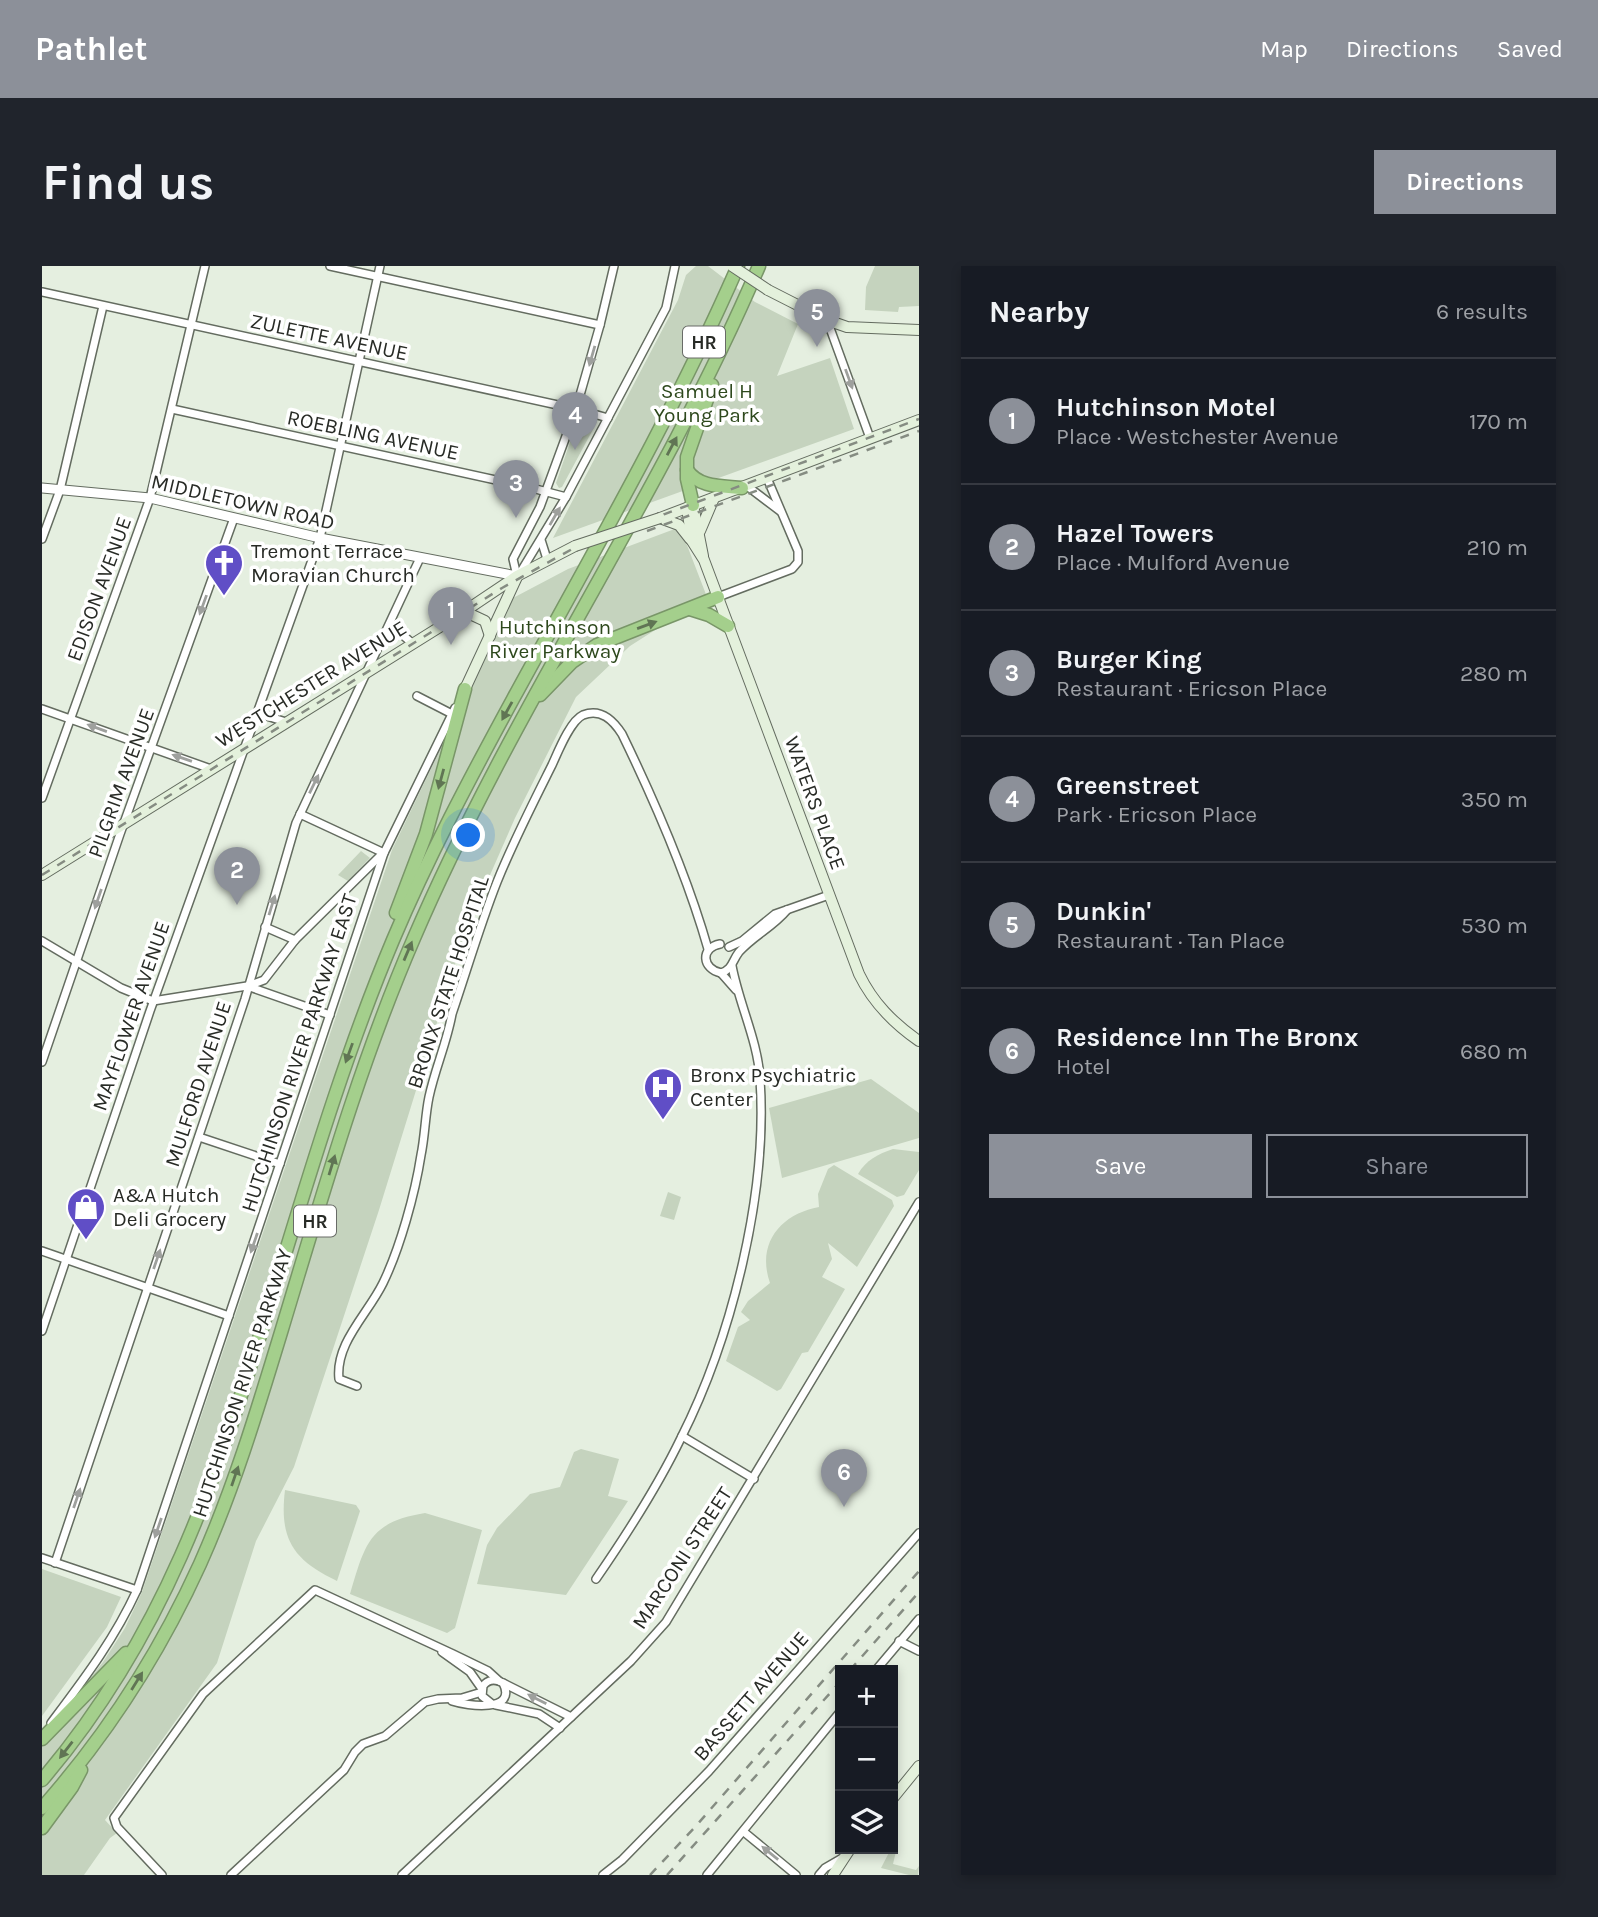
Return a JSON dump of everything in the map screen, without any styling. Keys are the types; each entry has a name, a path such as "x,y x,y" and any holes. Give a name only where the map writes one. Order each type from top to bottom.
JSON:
{"highway":[{"name":"HUTCHINSON RIVER PARKWAY","path":"42,1780 101,1702 144,1632 183,1556 222,1457 337,1088 406,911 460,798 702,348 735,266"},
{"name":"HUTCHINSON RIVER PARKWAY","path":"42,1808 99,1737 157,1648 208,1546 242,1456 348,1113 391,994 448,863 666,458 723,346 759,266"},
{"path":"690,506 688,452 723,346"},
{"path":"687,470 693,478 702,483 744,487"},
{"path":"532,703 586,652 614,637 718,597"},
{"path":"690,609 709,615 728,626"},
{"path":"373,990 391,925 426,834 465,689"},
{"path":"42,1737 84,1698 144,1632"},
{"path":"42,1828 72,1787 99,1737"}],"main road":[{"path":"735,266 768,290 827,320 847,327 919,330"},
{"name":"WESTCHESTER AVENUE","path":"42,874 459,615 516,573 575,546 660,518 919,420"},
{"path":"700,532 714,498"},
{"name":"WATERS PLACE","path":"690,506 700,532 704,560"},
{"name":"WATERS PLACE","path":"690,506 692,541 704,560 855,963 870,996 901,1028 919,1041"},
{"path":"660,518 680,525 692,541"},
{"path":"465,689 516,573"},
{"path":"459,615 470,614 485,621 490,636"},
{"path":"898,1792 919,1766"},
{"path":"833,1875 846,1854"}],"street":[{"name":"EDISON AVENUE","path":"42,798 150,498 205,266"},
{"path":"330,266 600,326"},
{"name":"MAYFLOWER AVENUE","path":"42,1331 153,1001 320,538 380,266"},
{"path":"516,573 513,559 546,491 576,409 614,266"},
{"path":"516,573 541,540 566,497 666,308 677,267"},
{"name":"ZULETTE AVENUE","path":"42,292 608,418"},
{"path":"42,539 60,489 103,306"},
{"path":"827,320 870,438"},
{"name":"ROEBLING AVENUE","path":"172,409 566,497"},
{"path":"718,597 792,569 798,562 797,551 767,478"},
{"path":"744,487 783,514"},
{"name":"MIDDLETOWN ROAD","path":"42,488 150,498 320,538 420,558 516,573"},
{"name":"PILGRIM AVENUE","path":"42,1062 124,823 234,518"},
{"path":"541,540 547,559"},
{"name":"MULFORD AVENUE","path":"55,1563 245,999 300,814 420,558"},
{"path":"390,624 413,644"},
{"name":"HUTCHINSON RIVER PARKWAY EAST","path":"42,1737 101,1657 121,1625 137,1590 384,853 465,689"},
{"path":"417,696 452,714"},
{"path":"42,709 211,769"},
{"path":"257,713 286,722"},
{"name":"BRONX STATE HOSPITAL","path":"357,1386 339,1379 338,1367 362,1315 383,1283 406,1217 421,1158 429,1097 452,1014 508,856 563,742 574,722 583,715 606,716 614,721 622,734 675,852 705,932 708,949"},
{"path":"42,941 121,988 153,1001 247,986 264,980 295,940 384,853 300,814"},
{"path":"729,947 742,941 775,914 829,895"},
{"path":"721,972 733,963 739,952 778,921 786,910"},
{"path":"265,927 295,940"},
{"path":"596,1579 642,1510 682,1436 715,1357 747,1238 759,1160 762,1110 760,1076 756,1052 736,990 733,953 729,947 720,944 705,932"},
{"path":"720,944 708,949 705,957 707,965 713,971 721,972 736,990"},
{"path":"247,986 331,1015"},
{"path":"199,1137 281,1164"},
{"name":"MARCONI STREET","path":"402,1875 631,1661 666,1622 919,1202"},
{"path":"42,1251 229,1316"},
{"path":"682,1436 754,1479"},
{"name":"BASSETT AVENUE","path":"603,1875 622,1860 709,1771 919,1533"},
{"path":"42,1558 137,1590"},
{"path":"162,1875 117,1827 114,1818 203,1694 313,1591 320,1591 439,1650 488,1671 501,1682 571,1717"},
{"path":"880,1665 919,1619"},
{"path":"899,1641 919,1651"},
{"path":"439,1650 470,1672 486,1701 539,1714 560,1728"},
{"path":"446,1700 469,1697 482,1691 487,1682 501,1682"},
{"path":"231,1875 344,1770 363,1744 385,1736 422,1704 433,1699 475,1706 493,1704 505,1698 506,1691 501,1682"},
{"path":"706,1875 835,1718"},
{"path":"744,1832 796,1875"},
{"path":"819,1875 844,1854"}],"green space":[{"name":"Samuel H Young Park","path":"696,266 708,266 755,302 798,324 777,376 830,358 854,429 553,538 678,300 686,275"},
{"path":"875,266 919,266 919,306 899,307 898,312 865,310 866,287"},
{"path":"579,416 593,418 597,422 562,487 559,488 556,483"},
{"name":"Hutchinson River Parkway","path":"680,527 707,597 630,646 576,697 515,818 465,932 379,1210 294,1467 256,1541 217,1663 105,1820 117,1833 110,1838 84,1875 42,1875 42,1740 103,1662 125,1628 142,1592 392,850 513,598 568,569"},
{"path":"361,851 370,858 348,881 338,875"},
{"path":"871,1079 919,1113 919,1138 782,1178 769,1108"},
{"path":"893,1149 919,1152 919,1170 904,1195 897,1197 858,1174 873,1158"},
{"path":"834,1165 892,1200 894,1206 857,1267 828,1243 832,1259 822,1277 845,1289 808,1352 802,1353 781,1389 777,1391 726,1361 738,1327 750,1320 741,1312 748,1301 770,1283 766,1255 769,1243 783,1224 793,1216 819,1207 818,1194 828,1169"},
{"path":"668,1192 681,1197 674,1220 660,1216"},
{"path":"581,1449 619,1459 608,1496 628,1501 566,1595 477,1584 487,1545 497,1528 530,1494 560,1487 574,1452"},
{"path":"285,1490 356,1505 360,1511 337,1581 309,1565 292,1546 284,1522"},
{"path":"425,1513 482,1530 455,1628 447,1633 350,1594 360,1562 372,1538 392,1522"},
{"path":"42,1569 121,1597 107,1627 42,1716"},
{"path":"888,1854 895,1854 893,1864 916,1870 919,1866 918,1875 881,1868"}],"railway":[{"path":"42,875 502,588 574,548 919,419"},
{"path":"647,531 919,431"},
{"path":"650,1875 919,1571"},
{"path":"854,1665 919,1592"},
{"path":"667,1875 835,1688"}],"place":[{"name":"Dunkin'","path":"817,347"},
{"name":"Greenstreet","path":"575,450"},
{"name":"Burger King","path":"516,518"},
{"name":"Tremont Terrace Moravian Church","path":"224,597"},
{"name":"Hutchinson Motel","path":"451,645"},
{"name":"Hazel Towers","path":"237,905"},
{"name":"Bronx Psychiatric Center","path":"663,1121"},
{"name":"A&A Hutch Deli Grocery","path":"86,1241"},
{"name":"Residence Inn The Bronx","path":"844,1507"}]}
